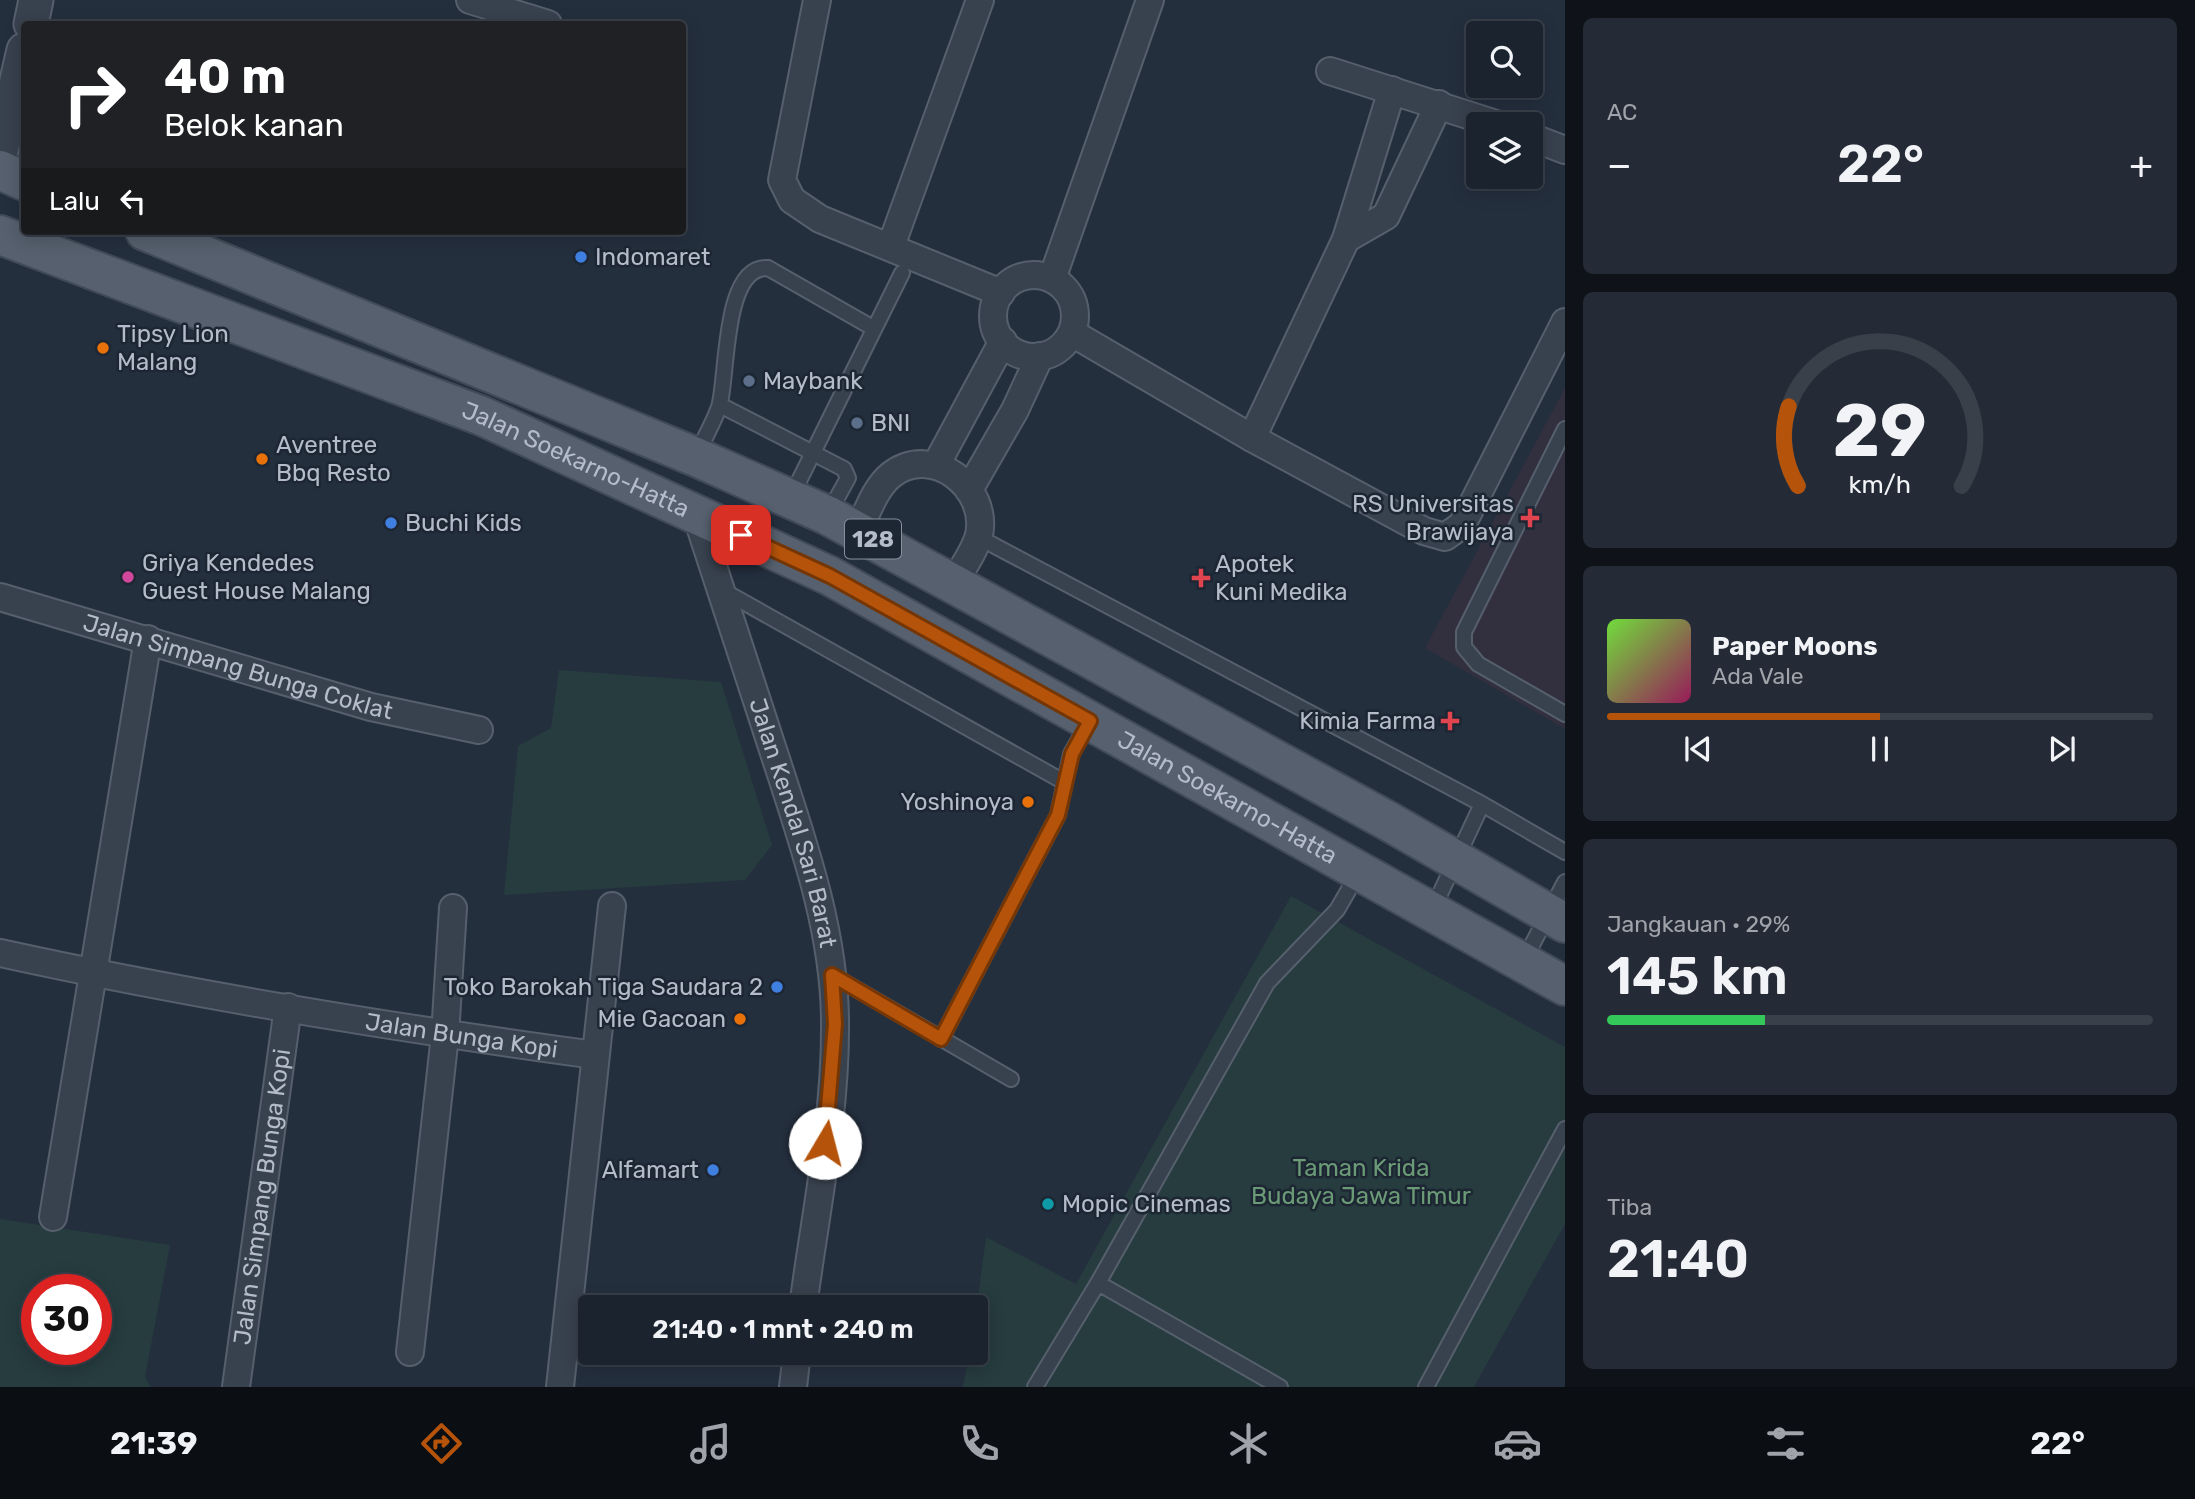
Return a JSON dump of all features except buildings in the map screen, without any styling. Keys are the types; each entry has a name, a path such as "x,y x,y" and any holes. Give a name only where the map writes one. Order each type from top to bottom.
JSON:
{"main road":[{"path":"0,170 21,180"},
{"name":"Jalan Soekarno-Hatta","path":"0,234 482,416 830,576 1565,986"},
{"name":"Jalan Soekarno-Hatta","path":"155,235 791,497 954,583 1388,821 1456,862 1560,906"},
{"path":"1359,872 1388,821"}],"street":[{"path":"32,21 37,0"},
{"path":"470,0 538,21"},
{"path":"817,0 782,180 784,188 792,200 820,219 1000,293"},
{"path":"891,246 980,0"},
{"path":"1052,279 1150,0"},
{"path":"0,154 21,63"},
{"path":"1330,71 1466,113"},
{"path":"1252,438 1346,239 1392,90"},
{"path":"1346,239 1386,216 1439,104"},
{"path":"1543,142 1565,150"},
{"path":"1036,275 1052,279 1061,285 1073,302 1075,312 1072,333 1059,349 1040,356 1021,354 1003,341 993,314 1000,293 1020,277 1036,275"},
{"path":"1072,333 1252,438 1424,531 1440,537 1451,536 1462,525 1565,322"},
{"path":"936,465 1003,341"},
{"path":"969,490 1015,410 1040,356"},
{"path":"843,523 891,475 912,466 936,465 949,470 969,490 979,513 978,537 954,583"},
{"name":"Jalan Kendal Sari Barat","path":"696,514 797,823 824,927 832,975 835,1024 832,1089 805,1295"},
{"name":"Jalan Simpang Bunga Coklat","path":"0,597 371,707 479,730"},
{"path":"53,1217 148,639"},
{"path":"560,1387 612,906"},
{"path":"410,1352 445,1035 453,908"},
{"name":"Jalan Bunga Kopi","path":"0,953 94,973 445,1035 595,1055"},
{"name":"Jalan Simpang Bunga Kopi","path":"236,1387 288,1007"},
{"path":"793,1387 796,1365"}],"lane":[{"path":"696,457 720,405 730,315 751,272 768,268 873,328"},
{"path":"791,497 902,273"},
{"path":"720,405 847,473 843,523"},
{"path":"1565,429 1464,632 1464,648 1478,664 1565,714"},
{"path":"978,537 1482,804 1565,852"},
{"path":"720,589 1064,782"},
{"path":"941,1039 1058,815 1072,754 1090,721"},
{"path":"1431,913 1482,804"},
{"path":"1035,1387 1098,1283 1267,983 1337,910 1359,872"},
{"path":"1522,963 1560,906"},
{"path":"832,975 1010,1079"},
{"path":"1426,1387 1565,1129"},
{"path":"1098,1283 1280,1387"}],"shaded area":[{"name":"RS Universitas Brawijaya","path":"1565,388 1565,729 1425,648"}],"green space":[{"path":"559,670 721,682 772,845 745,880 504,895 518,746 551,728"},
{"name":"Taman Krida Budaya Jawa Timur","path":"1291,896 1565,1047 1565,1224 1474,1387 963,1387 967,1365 988,1365 988,1295 978,1295 986,1237 1076,1284"},
{"path":"0,1219 170,1245 145,1377 151,1387 0,1387"}],"place":[{"name":"Indomaret","path":"581,257"},
{"name":"Tipsy Lion Malang","path":"103,348"},
{"name":"Maybank","path":"749,381"},
{"name":"BNI","path":"857,423"},
{"name":"Aventree Bbq Resto","path":"262,459"},
{"name":"RS Universitas Brawijaya","path":"1530,518"},
{"name":"Buchi Kids","path":"391,523"},
{"name":"Griya Kendedes Guest House Malang","path":"128,577"},
{"name":"Apotek Kuni Medika","path":"1201,578"},
{"name":"Kimia Farma","path":"1450,721"},
{"name":"Yoshinoya","path":"1028,802"},
{"name":"Toko Barokah Tiga Saudara 2","path":"777,987"},
{"name":"Mie Gacoan","path":"740,1019"},
{"name":"Alfamart","path":"713,1170"},
{"name":"Mopic Cinemas","path":"1048,1204"}],"route":[{"path":"741,535 830,576 1090,721 1072,754 1058,815 941,1039 832,975 835,1024 832,1089 825,1143"}]}
